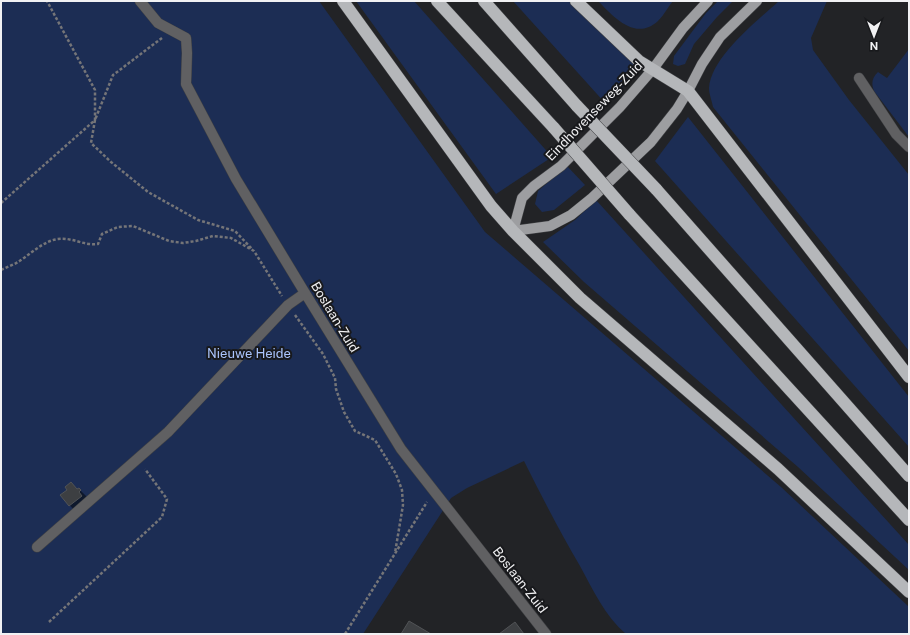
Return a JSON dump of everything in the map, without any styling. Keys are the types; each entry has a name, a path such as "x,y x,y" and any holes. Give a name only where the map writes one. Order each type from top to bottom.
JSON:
{"highway":[{"path":"343,1 491,206 513,231 580,298 778,469 909,592"},
{"path":"437,1 909,520"},
{"path":"484,1 577,106 656,189 909,476"},
{"path":"576,1 619,44 639,60 688,91 909,377"}],"main road":[{"name":"Eindhovenseweg-Zuid","path":"513,231 522,198 534,186 561,166 620,107 653,69 683,28 708,1"},
{"path":"513,231 550,226 571,215 592,198 651,142 677,109 702,64 720,37 757,1"}],"street":[{"name":"Boslaan-Zuid","path":"140,1 158,23 186,38 186,84 236,179 401,449 546,634"},
{"path":"859,78 896,134 909,147"},
{"path":"37,547 168,432 288,305 305,293"}],"path":[{"path":"51,1 47,2 95,90 95,120 91,143 111,162 148,192 198,220 235,231 254,252"},
{"path":"1,202 95,120 113,75 172,30"},
{"path":"49,622 162,517 167,499 137,459"},
{"path":"345,634 434,490"}],"green space":[{"name":"Nieuwe Heide","path":"1,1 319,1 485,232 781,487 909,607 909,634 626,634 612,619 595,593 558,527 524,461 467,488 451,498 363,634 1,634"},
{"path":"356,1 414,1 552,157 496,194"},
{"path":"513,1 570,1 640,69 606,104"},
{"path":"598,1 673,1 658,21 649,27 641,29 633,28 625,24 610,13"},
{"path":"718,1 733,1 694,44 685,64 678,66 673,64 674,56 706,13"},
{"path":"779,1 827,1 811,38 813,50 849,100 909,175 909,351 713,107 709,88 712,76 718,64 736,40"},
{"path":"909,49 909,137 874,91 872,83 874,76 878,72 887,78"},
{"path":"688,117 909,397 909,447 655,161"},
{"path":"567,166 585,185 554,210 542,212 535,204 538,191"},
{"path":"596,200 909,545 909,570 798,467 584,282 543,242 575,220"}],"building":[{"path":"71,482 77,489 79,488 81,490 79,492 82,496 69,506 60,495 67,490 65,487"},
{"path":"409,621 431,634 401,634"},
{"path":"515,622 524,634 499,634"}]}
